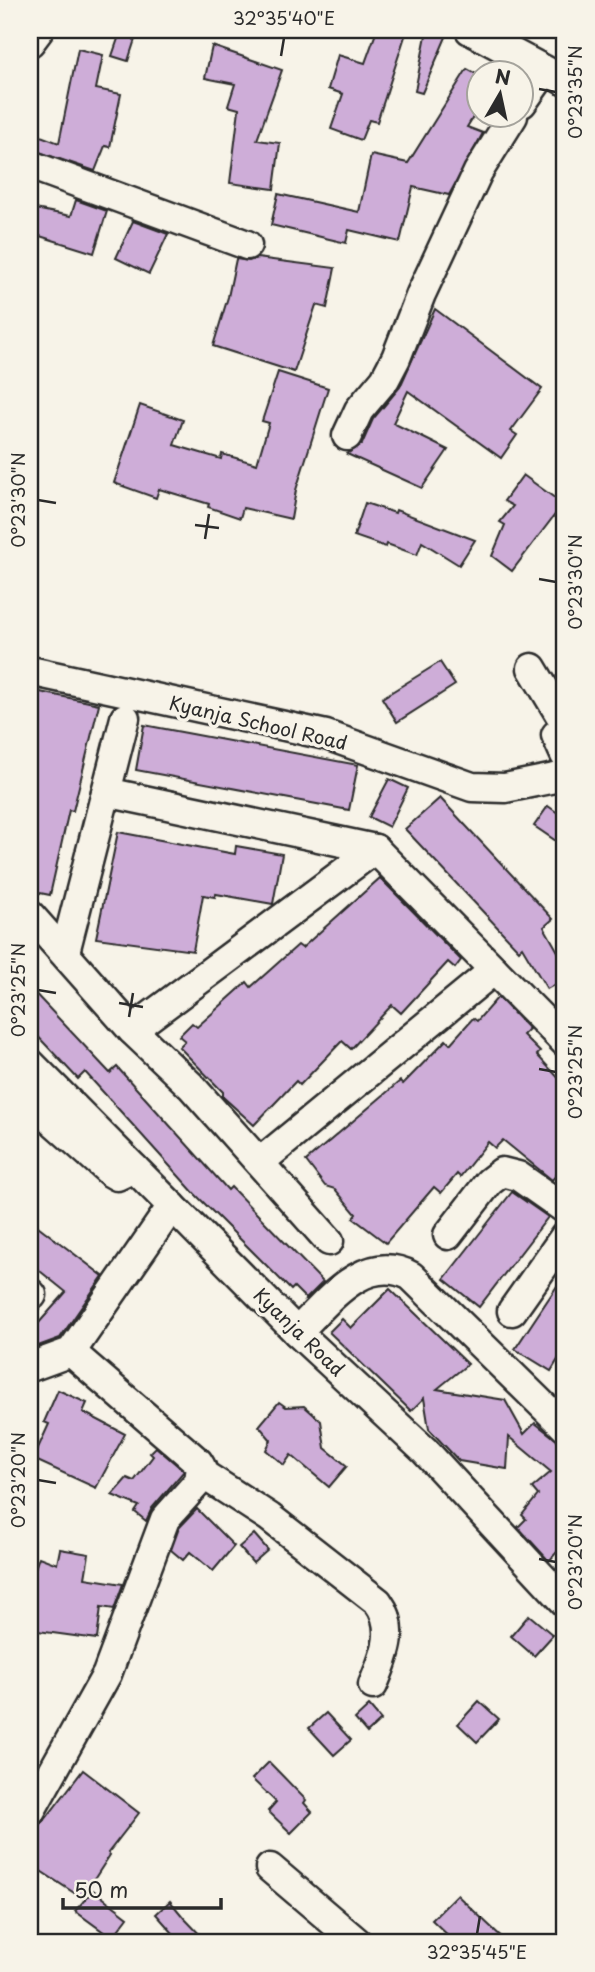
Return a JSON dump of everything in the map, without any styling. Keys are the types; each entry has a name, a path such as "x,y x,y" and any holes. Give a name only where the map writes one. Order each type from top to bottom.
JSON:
{"street":[{"path":"30,42 39,30"},
{"path":"470,30 554,76 536,91"},
{"path":"347,436 359,411 385,379 397,358 421,294 478,172 504,130"},
{"path":"30,165 247,245"},
{"path":"533,668 565,723"},
{"name":"Kyanja School Road","path":"30,671 326,735 472,787 505,788 565,776"},
{"path":"65,952 125,718"},
{"path":"565,731 556,735 565,755"},
{"path":"106,792 375,849 565,1042"},
{"path":"132,1030 375,849"},
{"path":"30,915 132,1030 191,1086 329,1241"},
{"path":"260,1162 495,970"},
{"name":"Kyanja Road","path":"30,1063 297,1332 425,1451 565,1602"},
{"path":"30,1101 110,1172 117,1176 134,1168"},
{"path":"448,1235 489,1182 502,1172 518,1176 565,1209"},
{"path":"30,1367 71,1352 172,1206"},
{"path":"512,1311 565,1236"},
{"path":"297,1332 350,1280 382,1268 401,1271 411,1276 565,1427"},
{"path":"30,1812 107,1674 165,1519 199,1481 201,1473 198,1462 71,1352"},
{"path":"201,1473 270,1517 378,1602 383,1609 389,1634 386,1651 373,1685"},
{"path":"270,1868 357,1942"}],"building":[{"path":"121,30 138,30 128,61 112,56"},
{"path":"377,30 407,30 377,122 369,120 361,140 331,129 343,94 328,89 338,55 365,63"},
{"path":"427,30 449,30 422,93 415,91"},
{"path":"212,46 282,70 257,140 280,143 274,189 230,183 239,109 228,106 235,84 205,78"},
{"path":"78,49 103,55 96,89 121,94 110,147 105,146 95,171 30,149 30,132 59,143"},
{"path":"466,71 466,130 483,133 449,195 413,187 400,242 349,230 346,243 271,225 278,194 359,212 371,155 408,163"},
{"path":"76,200 107,211 94,253 30,233 30,208 71,216"},
{"path":"133,221 168,234 149,274 116,258"},
{"path":"257,258 335,268 327,308 316,305 294,372 213,346 236,259 249,261"},
{"path":"435,309 542,389 511,431 517,435 501,458 408,391 393,423 448,450 422,488 347,454 362,444 373,419 400,387"},
{"path":"278,372 328,388 296,490 291,519 243,508 240,518 208,507 209,504 159,489 156,498 114,483 140,405 183,420 174,445 221,459 222,454 257,464 269,423 262,421"},
{"path":"523,475 563,504 512,571 492,556 505,525 500,522 513,506 504,501"},
{"path":"365,503 395,513 396,510 475,540 459,565 422,542 417,555 387,544 386,547 354,536"},
{"path":"440,662 455,685 397,722 382,698"},
{"path":"30,690 99,704 73,811 69,810 50,895 30,891"},
{"path":"144,725 358,765 349,810 136,770"},
{"path":"389,779 408,788 389,827 369,817"},
{"path":"440,798 553,919 544,927 565,964 565,979 547,989 522,947 519,950 405,829"},
{"path":"548,806 565,818 565,847 534,826"},
{"path":"118,832 235,854 236,846 282,854 273,904 216,894 215,897 203,895 193,951 96,938"},
{"path":"380,878 461,960 455,968 448,962 401,1013 392,1005 351,1049 342,1041 300,1085 296,1081 254,1125 223,1097 223,1092 179,1047 185,1041 179,1036 192,1023 197,1027 247,982 251,987 298,945 302,948"},
{"path":"30,988 110,1073 117,1067 228,1190 231,1187 323,1282 306,1299 294,1287 291,1290 195,1194 85,1072 78,1079 30,1028"},
{"path":"498,997 529,1029 523,1035 540,1052 537,1055 565,1085 565,1165 552,1180 503,1140 495,1148 488,1142 460,1177 457,1174 441,1193 434,1187 386,1243 353,1218 356,1214 335,1189 325,1186 306,1161 400,1081 403,1084 446,1040 450,1044 473,1018 477,1021"},
{"path":"512,1192 548,1217 479,1307 444,1279"},
{"path":"30,1220 103,1276 60,1338 30,1349 30,1333 66,1292 30,1263"},
{"path":"565,1274 565,1348 551,1371 515,1349"},
{"path":"390,1289 468,1364 437,1389 505,1400 524,1434 535,1423 565,1446 565,1543 549,1561 518,1527 526,1519 522,1515 538,1495 532,1488 551,1472 509,1437 507,1469 459,1461 429,1429 424,1398 411,1411 329,1332 342,1319 351,1328"},
{"path":"58,1390 87,1403 83,1412 125,1434 96,1488 33,1459 49,1424 44,1422"},
{"path":"279,1402 286,1407 304,1406 321,1421 325,1448 347,1466 329,1487 291,1455 284,1465 266,1450 271,1440 259,1426"},
{"path":"156,1447 184,1471 152,1508 146,1521 135,1512 139,1506 112,1495 127,1478 134,1481 153,1456 150,1453"},
{"path":"197,1509 234,1546 213,1571 190,1552 183,1560 171,1550 179,1528"},
{"path":"254,1534 268,1550 253,1563 239,1547"},
{"path":"60,1549 89,1554 85,1578 123,1584 114,1609 101,1607 97,1639 30,1630 30,1583 39,1557 57,1564"},
{"path":"529,1615 553,1635 534,1656 511,1636"},
{"path":"479,1701 499,1719 477,1742 458,1724"},
{"path":"369,1706 381,1720 367,1733 355,1719"},
{"path":"326,1713 351,1740 334,1755 309,1728"},
{"path":"269,1762 306,1800 304,1803 312,1812 291,1833 268,1811 276,1802 252,1779"},
{"path":"83,1770 139,1813 108,1853 110,1855 82,1898 30,1864 30,1833 44,1821"},
{"path":"93,1890 128,1917 112,1938 75,1911"},
{"path":"457,1895 507,1942 455,1942 432,1920"},
{"path":"170,1901 207,1942 182,1942 172,1932 156,1914"}]}
